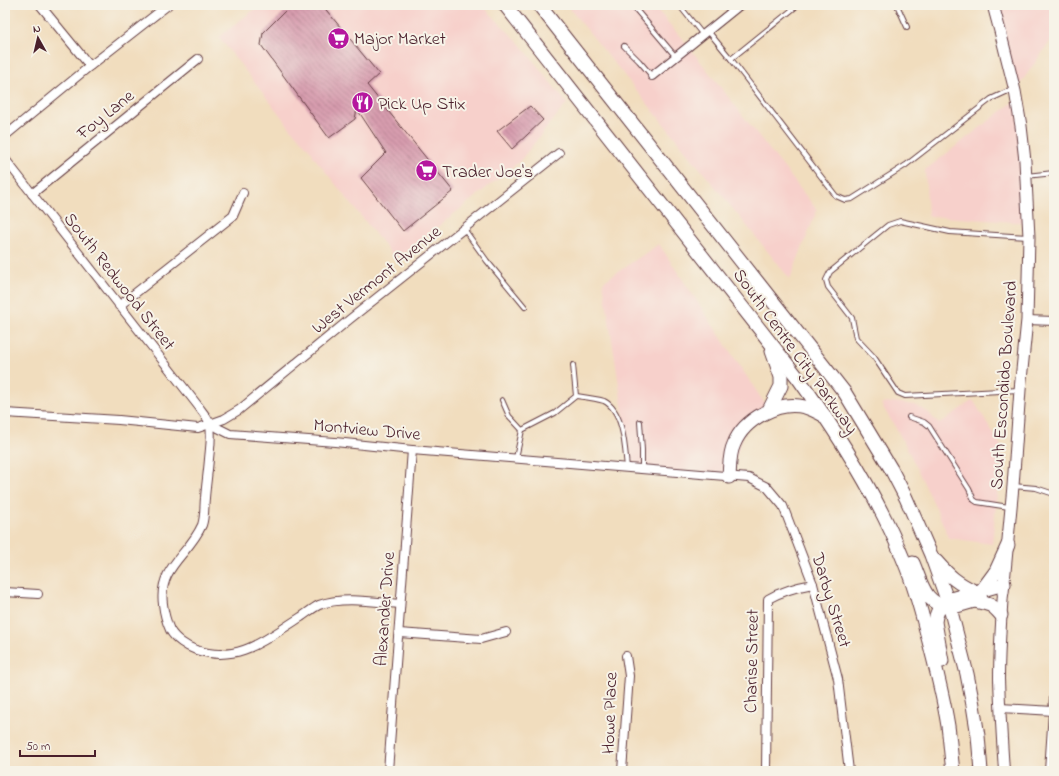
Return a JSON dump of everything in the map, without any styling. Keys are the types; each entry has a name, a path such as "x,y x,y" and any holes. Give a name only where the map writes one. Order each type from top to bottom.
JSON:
{"highway":[{"name":"South Centre City Parkway","path":"505,5 798,378 826,416 866,483 898,547 921,613 940,681 948,726 953,771"},
{"name":"South Centre City Parkway","path":"539,5 845,393 891,469 906,498 931,555 967,674 978,736 981,771"},
{"path":"768,339 781,376 781,386 769,410"},
{"path":"729,477 731,453 736,439 748,424 769,410 791,406 805,407 826,416"},
{"path":"978,594 996,571 1008,545"},
{"path":"898,547 909,552 926,594 930,600 946,604 978,594 1003,589"},
{"path":"931,555 945,572 978,594 987,603 993,606 1001,615"},
{"path":"946,604 936,616 935,622 948,688 948,726"}],"main road":[{"name":"South Escondido Boulevard","path":"993,5 1015,90 1021,126 1026,176 1029,237 1028,320 1020,390 1008,545 1003,589"}],"street":[{"path":"40,5 90,66"},
{"path":"5,136 90,66 168,5"},
{"path":"652,76 740,5"},
{"name":"Foy Lane","path":"32,194 198,59"},
{"name":"West Vermont Avenue","path":"210,424 224,419 239,410 350,319 559,153"},
{"name":"South Redwood Street","path":"5,159 210,424"},
{"path":"119,306 233,216 243,193"},
{"path":"1028,320 1054,321"},
{"path":"5,413 119,420 198,428 210,424 211,439 203,523 196,536 165,579 162,590 164,614 172,633 192,648 206,653 223,654 239,652 266,640 319,606 336,601 400,604"},
{"name":"Montview Drive","path":"210,424 230,434 729,477"},
{"name":"Alexander Drive","path":"388,771 412,450"},
{"name":"Darby Street","path":"729,477 750,478 767,487 783,506 813,584 838,680 849,771"},
{"name":"Charise Street","path":"766,771 768,599 778,593 796,587 813,584"},
{"name":"South Escondido Boulevard","path":"1003,589 1000,648 1000,708 1004,771"},
{"path":"5,592 38,594"},
{"path":"399,633 482,639 506,632"},
{"name":"Howe Place","path":"622,771 629,676 626,656"},
{"path":"1049,771 1054,697"},
{"path":"1000,708 1054,711"}],"lane":[{"path":"632,5 676,57"},
{"path":"679,5 732,59 836,196 845,200 852,199 906,165 991,99 1006,92 1015,90"},
{"path":"732,59 798,5"},
{"path":"897,5 907,27"},
{"path":"624,46 652,76"},
{"path":"1026,176 1054,173"},
{"path":"1020,390 905,396 898,393 874,356 856,338 852,318 828,287 826,280 830,272 876,234 888,225 900,221 950,232 1029,237"},
{"path":"464,229 487,261 524,307"},
{"path":"573,365 576,396"},
{"path":"522,430 555,413 576,396 604,401 612,408 623,432 627,468"},
{"path":"502,400 509,416 522,430"},
{"path":"909,417 924,422 928,426 969,489 974,500 977,502 1010,507"},
{"path":"640,422 642,470"},
{"path":"516,459 522,430"},
{"path":"1013,486 1036,488 1054,494"}],"shaded area":[{"path":"260,5 482,5 519,43 567,103 519,162 396,260 313,156 312,152 291,129 219,37"},
{"path":"567,5 653,5 689,47 817,210 790,279"},
{"path":"993,5 1054,5 1054,36 1015,91"},
{"path":"1016,100 1029,223 928,216 925,170"},
{"path":"659,244 769,410 747,424 729,477 632,469 603,282"},
{"path":"973,400 1002,447 992,544 949,538 907,448 881,404 894,402 915,405 928,412 939,424"}],"building":[{"path":"289,5 322,5 379,74 367,85 453,191 403,231 361,178 386,153 357,109 355,119 329,138 261,45 263,33 290,6"},
{"path":"530,106 543,120 512,149 497,131"}],"place":[{"name":"Major Market","path":"338,38"},
{"name":"Pick Up Stix","path":"363,103"},
{"name":"Trader Joe's","path":"427,171"}]}
